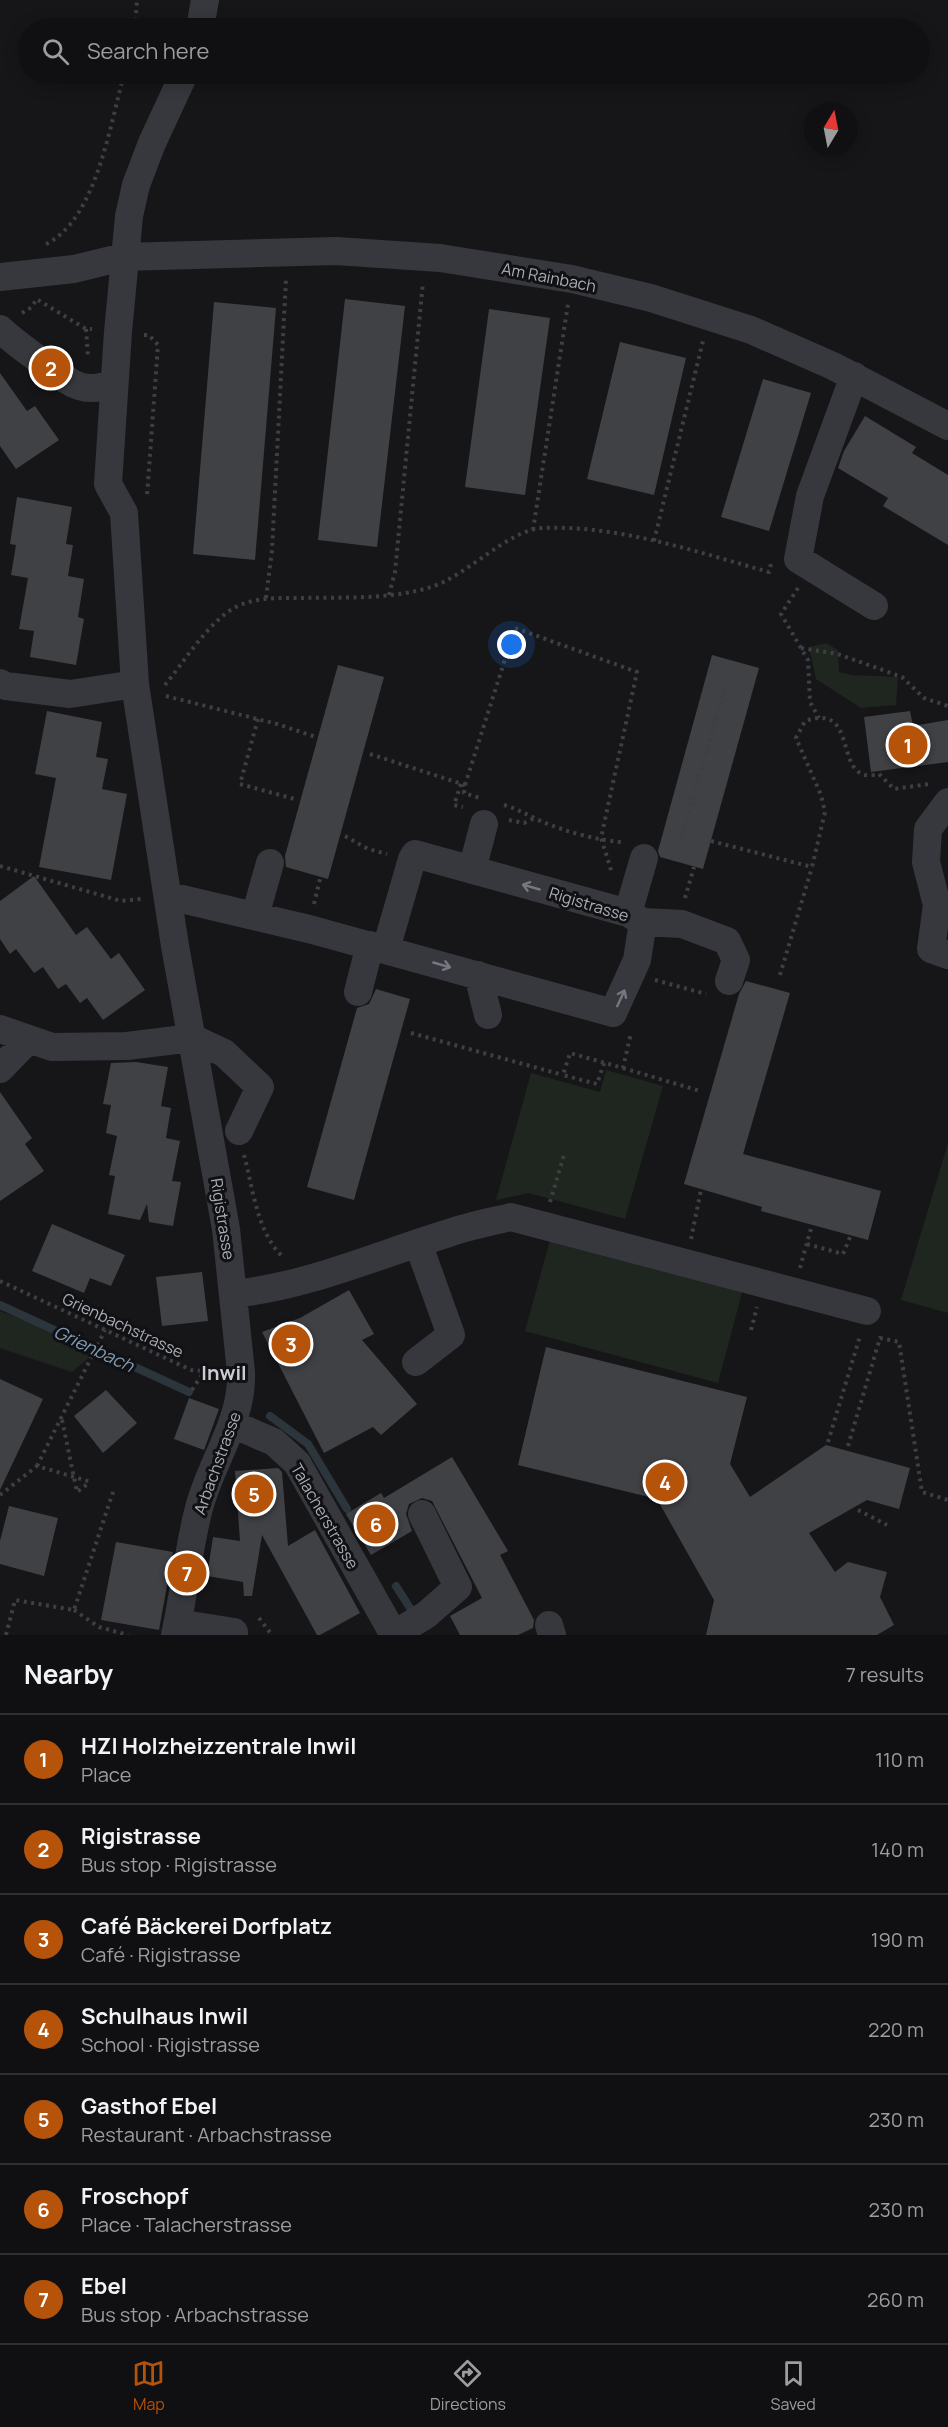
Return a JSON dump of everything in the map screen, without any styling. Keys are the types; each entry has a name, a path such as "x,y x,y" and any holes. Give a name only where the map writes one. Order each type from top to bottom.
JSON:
{"street":[{"path":"202,18 205,0"},
{"name":"Rigistrasse","path":"180,84 136,184 123,257 108,484 124,513 135,684 192,1038 226,1229 233,1294 238,1398"},
{"name":"Am Rainbach","path":"0,277 74,269 123,257 181,258 287,251 425,257 572,279 651,298 751,330 854,376 948,426"},
{"path":"0,329 62,378 75,385 100,389 114,383"},
{"path":"854,376 810,495 798,559 874,606"},
{"path":"0,683 6,686 70,694 135,684"},
{"path":"943,792 928,829 926,862 937,905 931,949 948,955"},
{"path":"472,870 490,809"},
{"path":"639,850 635,918 682,924 727,941 736,960 729,981"},
{"name":"Rigistrasse","path":"169,896 378,947 613,1013 637,960 635,918 416,854 378,947"},
{"path":"255,916 270,863"},
{"path":"358,992 378,947"},
{"path":"0,1029 52,1047 128,1046 192,1038 224,1053 260,1087 239,1131"},
{"path":"0,1069 28,1040"},
{"path":"233,1294 273,1290 418,1243 511,1217 867,1311"},
{"path":"416,1362 451,1335 418,1243"},
{"name":"Arbachstrasse","path":"178,1621 198,1511 238,1398"},
{"name":"Talacherstrasse","path":"238,1398 274,1442 297,1463 403,1629 458,1587 422,1514"},
{"path":"178,1621 213,1612"},
{"path":"178,1621 234,1632"}],"path":[{"path":"136,18 137,0"},
{"path":"42,245 61,237 76,220 90,192 121,84"},
{"path":"266,598 272,538 287,251"},
{"path":"389,596 395,572 425,257"},
{"path":"533,530 572,279"},
{"path":"654,541 709,317"},
{"path":"86,329 89,363"},
{"path":"118,332 149,335 158,345 147,502"},
{"path":"165,685 222,616 238,606 266,598 389,596 432,587 472,567 517,536 533,530 575,529 654,541 770,572 772,561"},
{"path":"810,567 781,615 808,660 810,702 819,718"},
{"path":"454,805 515,628 637,672 600,838 608,866"},
{"path":"801,648 838,654 902,677 924,698 948,706"},
{"path":"163,675 167,708"},
{"path":"680,842 726,685"},
{"path":"166,696 258,719 316,737"},
{"path":"780,975 812,867 825,812 821,795 796,738 805,722 819,718 832,721 857,771 865,775 879,774 894,789 943,792"},
{"path":"258,719 240,784 298,801"},
{"path":"370,754 463,784"},
{"path":"463,784 464,793 490,809 521,810 535,818 639,850"},
{"path":"524,824 535,818"},
{"path":"345,836 368,849 386,854"},
{"path":"711,841 812,867"},
{"path":"0,866 121,901 169,896"},
{"path":"686,891 694,867"},
{"path":"315,903 320,879"},
{"path":"669,984 692,990"},
{"path":"411,1033 597,1084 604,1063"},
{"path":"623,1068 631,1033"},
{"path":"564,1075 570,1053 700,1091"},
{"path":"239,1131 256,1204 272,1247 309,1280"},
{"path":"543,1226 564,1155"},
{"path":"685,1263 698,1217 702,1185"},
{"path":"794,1292 812,1225"},
{"path":"807,1244 843,1254 851,1235"},
{"name":"Grienbachstrasse","path":"0,1281 191,1370 203,1373 238,1398"},
{"path":"828,1442 867,1311"},
{"path":"751,1330 756,1313"},
{"path":"0,1495 38,1466 105,1330"},
{"path":"848,1446 880,1338 900,1342 922,1492 948,1500"},
{"path":"192,1390 203,1373"},
{"path":"38,1466 74,1476 91,1482 77,1492 74,1476 62,1418"},
{"path":"74,1610 114,1489"},
{"path":"858,1510 887,1525"},
{"path":"6,1635 15,1600 74,1610 99,1627 128,1635"}],"shaded area":[{"path":"826,643 838,650 839,672 852,675 898,677 896,705 861,708 816,679 809,647"},
{"path":"606,1070 663,1086 625,1219 529,1193 496,1200 531,1073 600,1092"},
{"path":"948,1143 948,1313 901,1300"},
{"path":"552,1233 744,1285 718,1383 525,1331"},
{"path":"0,1311 99,1349 72,1372 0,1348"}],"building":[{"path":"345,299 405,306 377,547 318,540"},
{"path":"214,302 276,308 255,560 193,554"},
{"path":"489,309 550,318 525,495 465,487"},
{"path":"620,342 686,358 654,495 587,479"},
{"path":"0,373 27,411 35,406 59,440 16,469 0,446"},
{"path":"763,379 811,393 769,531 721,517"},
{"path":"865,416 916,447 912,453 948,475 948,545 883,506 888,498 838,468 844,451"},
{"path":"17,497 72,507 66,544 73,545 68,576 84,579 78,617 84,619 76,665 30,657 34,631 19,629 28,578 11,575 16,545 10,544"},
{"path":"712,655 759,668 703,869 660,857 658,851"},
{"path":"338,665 384,677 328,879 286,867 285,856"},
{"path":"47,711 102,722 96,757 108,759 102,789 127,794 111,880 39,867 56,778 35,774"},
{"path":"910,711 913,726 948,720 948,762 871,772 864,717"},
{"path":"34,876 76,935 87,927 111,959 119,953 145,990 103,1020 87,998 80,1003 66,984 58,989 43,967 34,973 16,949 10,954 0,939 0,901"},
{"path":"746,981 790,993 743,1154 881,1191 868,1240 761,1211 762,1207 684,1184 739,994"},
{"path":"376,989 410,999 354,1200 307,1187 357,1008 369,1004"},
{"path":"136,1062 168,1067 161,1106 171,1108 166,1138 180,1141 172,1181 181,1182 173,1226 149,1222 147,1204 140,1220 108,1214 115,1176 109,1175 117,1136 106,1133 111,1105 103,1104 111,1063"},
{"path":"0,1092 32,1138 25,1144 44,1171 0,1201"},
{"path":"52,1224 125,1255 111,1286 90,1278 84,1293 32,1271"},
{"path":"202,1272 208,1321 162,1326 156,1277"},
{"path":"349,1290 374,1334 362,1340 417,1404 381,1435 373,1427 324,1453 262,1332 300,1318"},
{"path":"546,1347 747,1397 730,1464 750,1497 826,1445 910,1468 899,1509 867,1500 809,1533 835,1572 848,1562 887,1572 880,1597 894,1625 877,1635 706,1635 714,1600 657,1499 518,1465"},
{"path":"0,1379 43,1399 0,1490"},
{"path":"106,1390 137,1423 103,1453 74,1416"},
{"path":"189,1398 219,1409 204,1450 174,1439"},
{"path":"452,1457 508,1551 500,1555 534,1620 533,1628 518,1635 460,1635 450,1616 482,1598 432,1501 422,1498 409,1504 406,1514 412,1531 371,1555 346,1514 381,1493 384,1498"},
{"path":"278,1468 282,1472 288,1546 315,1530 360,1613 320,1635 317,1635 262,1535 252,1596 244,1596 243,1582 207,1576 213,1537 240,1541 235,1471"},
{"path":"9,1506 58,1518 44,1576 0,1564 0,1541"},
{"path":"116,1542 173,1552 159,1630 101,1620"}],"waterway":[{"name":"Grienbach","path":"0,1305 189,1392"},
{"name":"Grienbach","path":"270,1416 308,1444 347,1509"},
{"name":"Grienbach","path":"396,1586 410,1608"}],"place":[{"name":"Rigistrasse","path":"51,368"},
{"name":"HZI Holzheizzentrale Inwil","path":"908,745"},
{"name":"Café Bäckerei Dorfplatz","path":"291,1344"},
{"name":"Schulhaus Inwil","path":"665,1482"},
{"name":"Gasthof Ebel","path":"254,1494"},
{"name":"Froschopf","path":"376,1524"},
{"name":"Ebel","path":"187,1573"}],"district":[{"name":"Inwil","path":"224,1372"}]}
